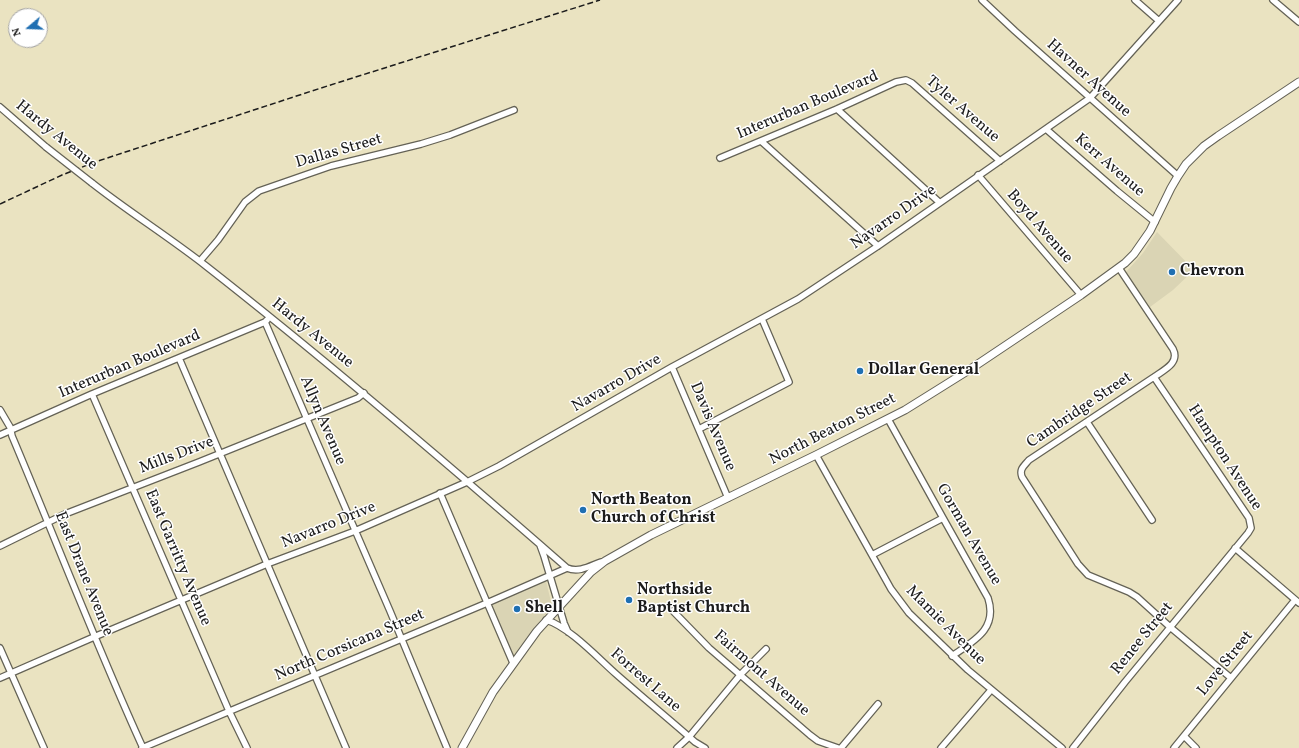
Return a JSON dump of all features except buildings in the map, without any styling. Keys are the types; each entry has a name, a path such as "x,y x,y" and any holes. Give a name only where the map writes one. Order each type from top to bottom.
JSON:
{"main road":[{"name":"North Beaton Street","path":"462,748 493,692 513,664 546,620 591,572 605,561 651,534 816,455 924,399 1081,295 1119,268 1134,254 1155,222 1178,176 1186,164 1204,146 1299,82"}],"street":[{"name":"Havner Avenue","path":"982,0 1178,176"},
{"path":"1135,0 1159,21"},
{"name":"Navarro Drive","path":"0,678 268,564 355,531 467,482 499,466 672,367 798,299 878,246 1090,98 1178,0"},
{"path":"1273,0 1299,22"},
{"name":"Interurban Boulevard","path":"720,158 837,109 896,82 906,80"},
{"name":"Tyler Avenue","path":"906,80 912,83 1000,161"},
{"name":"Hardy Avenue","path":"0,107 46,147 92,183 200,261 270,316 364,393 567,568"},
{"path":"837,109 939,202"},
{"name":"Dallas Street","path":"200,261 218,240 245,202 259,191 331,166 421,144 450,135 514,110"},
{"name":"Kerr Avenue","path":"1046,129 1155,222"},
{"path":"761,141 878,246"},
{"name":"Boyd Avenue","path":"978,176 1081,295"},
{"name":"Cambridge Street","path":"1119,268 1173,349 1175,359 1172,364 1154,377 1029,460 1022,468 1021,473 1022,478 1078,564 1088,575 1129,592 1137,597 1170,627"},
{"name":"Interurban Boulevard","path":"0,435 92,394 265,322 270,316"},
{"path":"698,429 789,382 762,319"},
{"name":"Allyn Avenue","path":"265,322 308,418 448,748"},
{"path":"179,358 346,748"},
{"name":"Davis Avenue","path":"672,367 728,498"},
{"name":"Hampton Avenue","path":"1154,377 1249,518 1251,528 1235,548"},
{"name":"Mills Drive","path":"0,546 65,514 220,454 358,398 364,393"},
{"name":"East Garritty Avenue","path":"92,394 246,748"},
{"name":"East Drane Avenue","path":"0,410 10,427 94,637 143,748"},
{"name":"Gorman Avenue","path":"888,419 988,598 992,608 988,624 980,637 952,656"},
{"path":"1087,422 1152,520"},
{"name":"Mamie Avenue","path":"816,455 891,589 909,614 952,656 1062,748"},
{"path":"440,493 513,664"},
{"path":"872,555 943,518"},
{"name":"Forrest Lane","path":"538,543 544,556 558,606 569,633"},
{"path":"1235,548 1297,601"},
{"name":"Renee Street","path":"1073,748 1235,548"},
{"path":"567,568 580,570 605,561"},
{"name":"North Corsicana Street","path":"143,748 567,568"},
{"name":"Love Street","path":"1174,748 1297,601"},
{"name":"Fairmont Avenue","path":"673,611 710,648 810,735 818,741 839,748"},
{"name":"Forrest Lane","path":"546,620 569,633 689,737 705,748"},
{"path":"1170,627 1232,678"},
{"path":"0,648 44,748"},
{"path":"677,748 689,737 741,674 766,649"},
{"path":"941,748 992,690"},
{"path":"839,748 878,704"},
{"path":"1184,736 1196,748"}],"shaded area":[{"path":"1157,232 1194,270 1173,290 1150,307 1126,272 1143,253"},
{"path":"546,581 552,606 513,657 490,605"}],"railway":[{"path":"0,204 62,175 95,162 321,88 600,0"}],"place":[{"name":"Chevron","path":"1172,272"},
{"name":"Dollar General","path":"860,371"},
{"name":"North Beaton Church of Christ","path":"583,510"},
{"name":"Northside Baptist Church","path":"629,600"},
{"name":"Shell","path":"517,609"}]}
